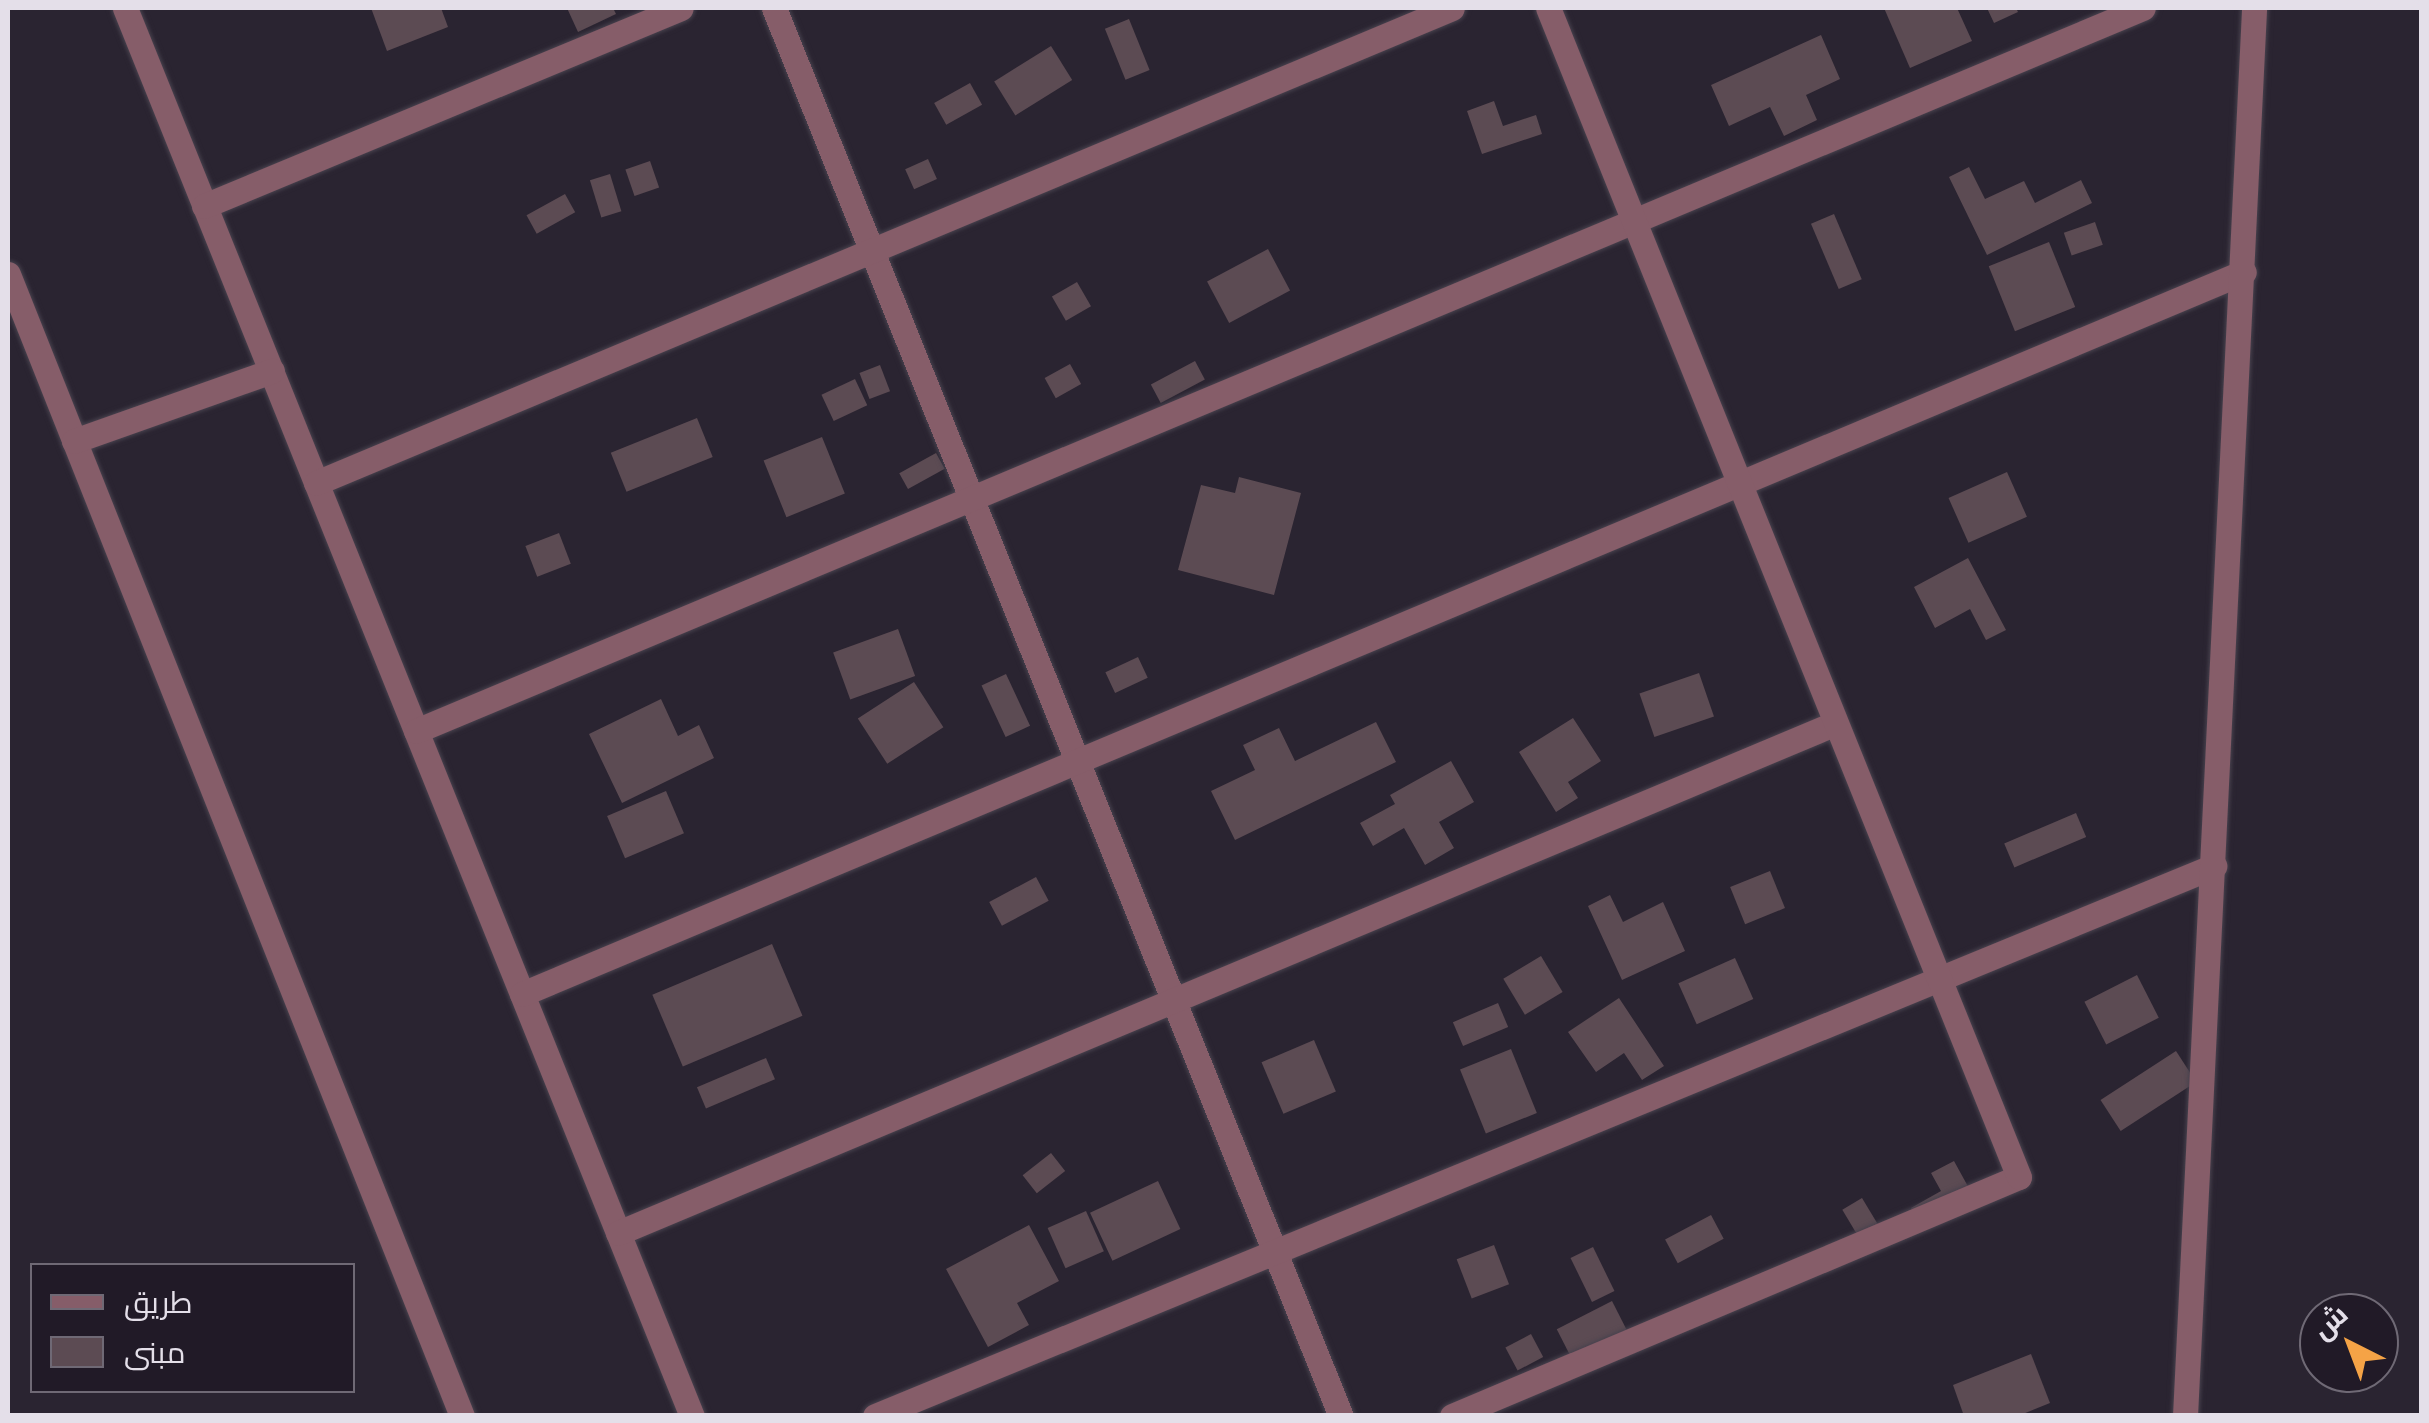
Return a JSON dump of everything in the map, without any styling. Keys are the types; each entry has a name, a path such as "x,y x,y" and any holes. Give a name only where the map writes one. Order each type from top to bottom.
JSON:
{"street":[{"path":"125,8 692,1416"},
{"path":"204,206 681,8"},
{"path":"774,8 1341,1416"},
{"path":"316,482 1452,8"},
{"path":"1452,1416 2019,1177 1548,8"},
{"path":"416,731 2143,8"},
{"path":"2185,1416 2254,8"},
{"path":"522,994 2244,272"},
{"path":"8,274 462,1416"},
{"path":"74,441 272,372"},
{"path":"618,1233 1836,722"},
{"path":"875,1416 2214,866"}],"building":[{"path":"371,8 441,8 448,27 387,51"},
{"path":"567,8 613,8 616,14 578,32"},
{"path":"1884,8 1957,8 1972,41 1910,68"},
{"path":"1987,8 2016,8 2018,12 1994,23"},
{"path":"1129,19 1150,70 1125,80 1105,29"},
{"path":"1821,35 1840,79 1806,95 1817,120 1784,136 1770,107 1729,126 1711,85"},
{"path":"1051,46 1072,80 1015,115 994,82"},
{"path":"970,83 982,105 946,125 934,103"},
{"path":"1494,101 1503,126 1536,115 1542,134 1482,154 1467,111"},
{"path":"928,159 937,179 914,189 905,169"},
{"path":"650,161 659,187 635,196 625,169"},
{"path":"1969,167 1985,199 2024,181 2035,203 2081,180 2092,203 1987,255 1949,177"},
{"path":"610,174 621,211 601,217 590,180"},
{"path":"565,194 575,212 537,234 527,215"},
{"path":"1834,214 1862,279 1839,289 1811,224"},
{"path":"2095,222 2103,245 2072,255 2064,233"},
{"path":"2049,242 2075,307 2015,331 1989,266"},
{"path":"1268,249 1290,290 1229,323 1207,281"},
{"path":"1077,282 1091,306 1066,321 1052,296"},
{"path":"1195,361 1205,380 1161,403 1151,384"},
{"path":"1070,364 1081,384 1056,398 1045,378"},
{"path":"880,365 890,391 869,399 859,373"},
{"path":"855,379 867,405 834,421 821,395"},
{"path":"697,418 713,457 627,492 611,453"},
{"path":"822,437 845,494 786,517 764,461"},
{"path":"936,453 945,469 908,489 899,473"},
{"path":"2007,472 2027,517 1968,543 1949,498"},
{"path":"1239,477 1301,493 1274,595 1178,570 1201,485 1235,493"},
{"path":"559,533 571,564 537,577 525,546"},
{"path":"1968,558 2006,630 1986,640 1970,609 1935,628 1914,587"},
{"path":"898,629 915,676 850,700 833,653"},
{"path":"1138,657 1148,678 1115,693 1105,672"},
{"path":"1699,673 1714,716 1654,737 1639,694"},
{"path":"1006,674 1030,726 1006,737 982,685"},
{"path":"914,682 943,727 887,764 858,718"},
{"path":"661,699 678,736 699,725 714,758 622,803 589,734"},
{"path":"1573,718 1601,761 1568,782 1578,798 1556,812 1519,752"},
{"path":"1376,722 1396,762 1235,840 1211,791 1255,770 1243,745 1279,728 1295,761"},
{"path":"1451,761 1474,802 1439,822 1454,848 1425,865 1404,828 1373,846 1360,823 1395,804 1390,795"},
{"path":"666,791 684,833 625,858 607,816"},
{"path":"2076,813 2086,837 2014,867 2004,843"},
{"path":"1770,871 1785,908 1745,924 1730,887"},
{"path":"1036,877 1049,901 1002,926 989,902"},
{"path":"1610,895 1623,922 1663,902 1685,951 1622,980 1588,906"},
{"path":"772,944 802,1016 683,1067 652,995"},
{"path":"1541,956 1563,992 1525,1015 1503,979"},
{"path":"1735,958 1753,999 1697,1024 1678,983"},
{"path":"2137,975 2159,1018 2106,1045 2084,1002"},
{"path":"1619,998 1664,1066 1642,1080 1624,1053 1596,1072 1568,1032"},
{"path":"1498,1003 1508,1027 1463,1046 1453,1022"},
{"path":"1314,1040 1336,1092 1283,1114 1262,1062"},
{"path":"1511,1049 1537,1113 1486,1134 1460,1070"},
{"path":"2176,1051 2196,1082 2121,1131 2101,1100"},
{"path":"766,1058 775,1079 706,1108 697,1087"},
{"path":"1051,1153 1065,1171 1037,1193 1023,1175"},
{"path":"1954,1161 1976,1201 1923,1230 1911,1208 1941,1191 1931,1173"},
{"path":"1158,1181 1180,1229 1112,1261 1090,1213"},
{"path":"1862,1198 1884,1235 1864,1247 1842,1210"},
{"path":"1086,1211 1104,1251 1066,1268 1048,1228"},
{"path":"1711,1215 1724,1239 1678,1263 1665,1239"},
{"path":"1029,1225 1059,1281 1017,1303 1029,1325 988,1347 946,1269"},
{"path":"1494,1245 1509,1284 1472,1299 1457,1259"},
{"path":"1593,1247 1614,1291 1592,1302 1571,1258"},
{"path":"1612,1301 1633,1343 1578,1371 1557,1329"},
{"path":"1531,1334 1543,1357 1518,1371 1505,1348"},
{"path":"2031,1354 2050,1403 2018,1416 1964,1416 1953,1385"}]}
